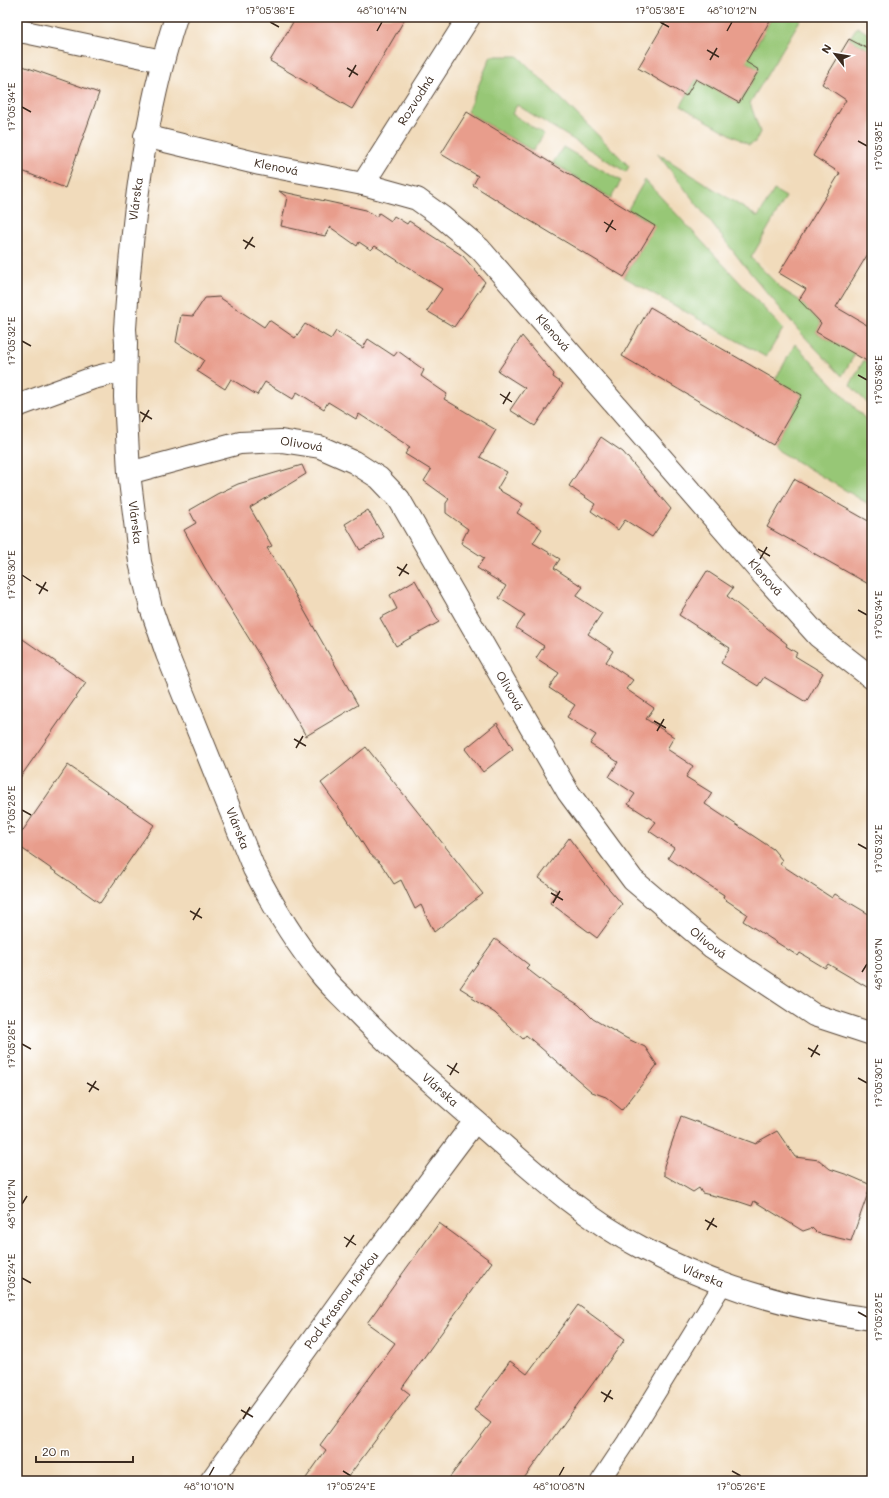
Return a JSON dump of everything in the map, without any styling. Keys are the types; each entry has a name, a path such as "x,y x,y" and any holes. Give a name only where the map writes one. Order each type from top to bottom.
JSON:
{"street":[{"name":"Vlárska","path":"176,17 162,61 146,136 131,239 125,329 125,397 129,473 140,562 151,608 170,661 254,869 268,897 286,928 320,974 399,1054 475,1121 584,1213 606,1228 642,1248 672,1263 723,1284 764,1297 804,1307 846,1316 872,1319"},
{"name":"Rozvodná","path":"363,184 469,17"},
{"path":"17,32 26,32 162,61"},
{"name":"Klenová","path":"146,136 260,164 363,184 417,199 442,217 480,250 818,636 872,678"},
{"path":"17,406 93,378 125,370"},
{"name":"Olivová","path":"129,473 240,443 281,441 320,447 354,462 379,478 399,499 568,792 634,880 712,947 814,1015 872,1034"},
{"name":"Pod Krásnou hôrkou","path":"211,1481 358,1277 475,1121"}],"lane":[{"path":"600,1481 626,1442 723,1284"}],"green space":[{"path":"772,17 802,17 750,103 760,132 755,142 749,145 681,106 696,79 739,103 759,70 736,56 744,42 755,48"},
{"path":"857,27 872,36 872,51 849,39"},
{"path":"491,56 518,56 629,166 626,172 517,105 512,114 544,134 533,151 467,112"},
{"path":"563,147 621,181 611,198 553,163"},
{"path":"657,153 758,217 774,190 786,197 751,258 783,290 799,300 821,323 816,332 855,354 842,376 800,332 743,264"},
{"path":"645,180 783,329 766,357 624,277 655,226 628,209"},
{"path":"795,344 872,426 872,506 779,451 773,445 802,395 775,380"},
{"path":"864,360 872,365 872,408 850,385"}],"building":[{"path":"296,17 406,17 352,109 270,61"},
{"path":"668,17 772,17 746,62 759,70 739,103 696,79 686,96 638,68"},
{"path":"849,39 872,51 872,247 836,307 872,328 872,364 816,332 821,323 799,300 806,289 779,273 840,173 813,156 846,100 822,84"},
{"path":"17,64 99,93 65,188 17,169"},
{"path":"467,112 655,226 624,277 473,185 478,176 441,154"},
{"path":"279,191 366,210 376,217 379,213 391,221 394,216 407,224 409,221 463,256 485,282 454,327 427,311 442,289 375,246 371,250 359,242 357,246 330,227 325,236 281,226 287,197"},
{"path":"219,297 264,327 269,320 295,338 305,324 331,339 336,331 363,348 368,339 394,356 398,351 424,370 421,376 447,394 444,399 496,430 480,457 507,472 497,489 523,504 517,513 542,529 533,543 560,559 554,568 583,587 576,596 602,613 588,634 613,651 606,662 633,680 626,689 654,708 646,719 674,737 667,749 693,766 686,777 712,793 705,804 773,849 782,860 780,864 832,898 835,894 872,916 872,990 828,964 825,968 800,953 798,956 743,921 747,914 723,898 724,895 668,858 674,848 649,831 656,822 628,804 635,794 609,777 618,762 590,744 596,735 567,717 575,705 549,688 559,673 536,658 544,646 516,628 525,615 499,598 506,586 477,568 484,558 461,543 468,529 446,513 446,503 449,499 424,481 431,470 405,454 410,447 359,414 356,419 328,402 324,409 297,392 293,399 265,382 257,395 231,379 225,389 197,371 204,360 176,342 181,315 193,316 205,298"},
{"path":"650,307 802,395 773,445 622,356"},
{"path":"522,336 554,374 553,377 563,384 535,426 510,410 525,388 498,371"},
{"path":"601,437 623,452 671,509 652,537 625,520 618,530 591,511 595,504 569,486"},
{"path":"302,465 306,474 250,508 272,546 267,548 280,568 358,705 306,736 258,653 205,568 184,530 196,523 189,510 217,494 238,484"},
{"path":"794,479 872,523 872,586 767,527"},
{"path":"368,510 384,537 360,550 345,524"},
{"path":"707,571 733,588 727,596 787,644 786,646 797,653 795,656 823,673 806,702 764,677 758,686 721,663 730,648 679,615"},
{"path":"415,580 439,622 396,646 380,618 397,609 390,595"},
{"path":"17,635 86,683 17,782"},
{"path":"497,723 513,749 483,772 465,749"},
{"path":"366,747 483,894 434,932 421,905 415,909 401,880 394,884 381,864 369,853 321,783"},
{"path":"68,765 154,825 100,903 17,845 17,839"},
{"path":"569,838 592,869 622,904 597,938 550,903 557,891 539,878"},
{"path":"495,939 529,965 526,968 553,989 579,1005 593,1019 645,1047 657,1065 622,1110 606,1097 592,1092 526,1035 523,1039 495,1013 471,998 473,996 460,988"},
{"path":"681,1116 756,1144 777,1131 795,1157 819,1160 830,1169 871,1185 851,1241 817,1233 812,1228 803,1231 754,1201 752,1206 702,1193 699,1188 693,1192 664,1175 664,1166"},
{"path":"439,1223 492,1262 402,1388 410,1394 345,1481 304,1481 326,1450 320,1445 395,1343 367,1323"},
{"path":"578,1305 625,1339 522,1481 447,1481 491,1423 474,1410 510,1361 527,1374"}]}
